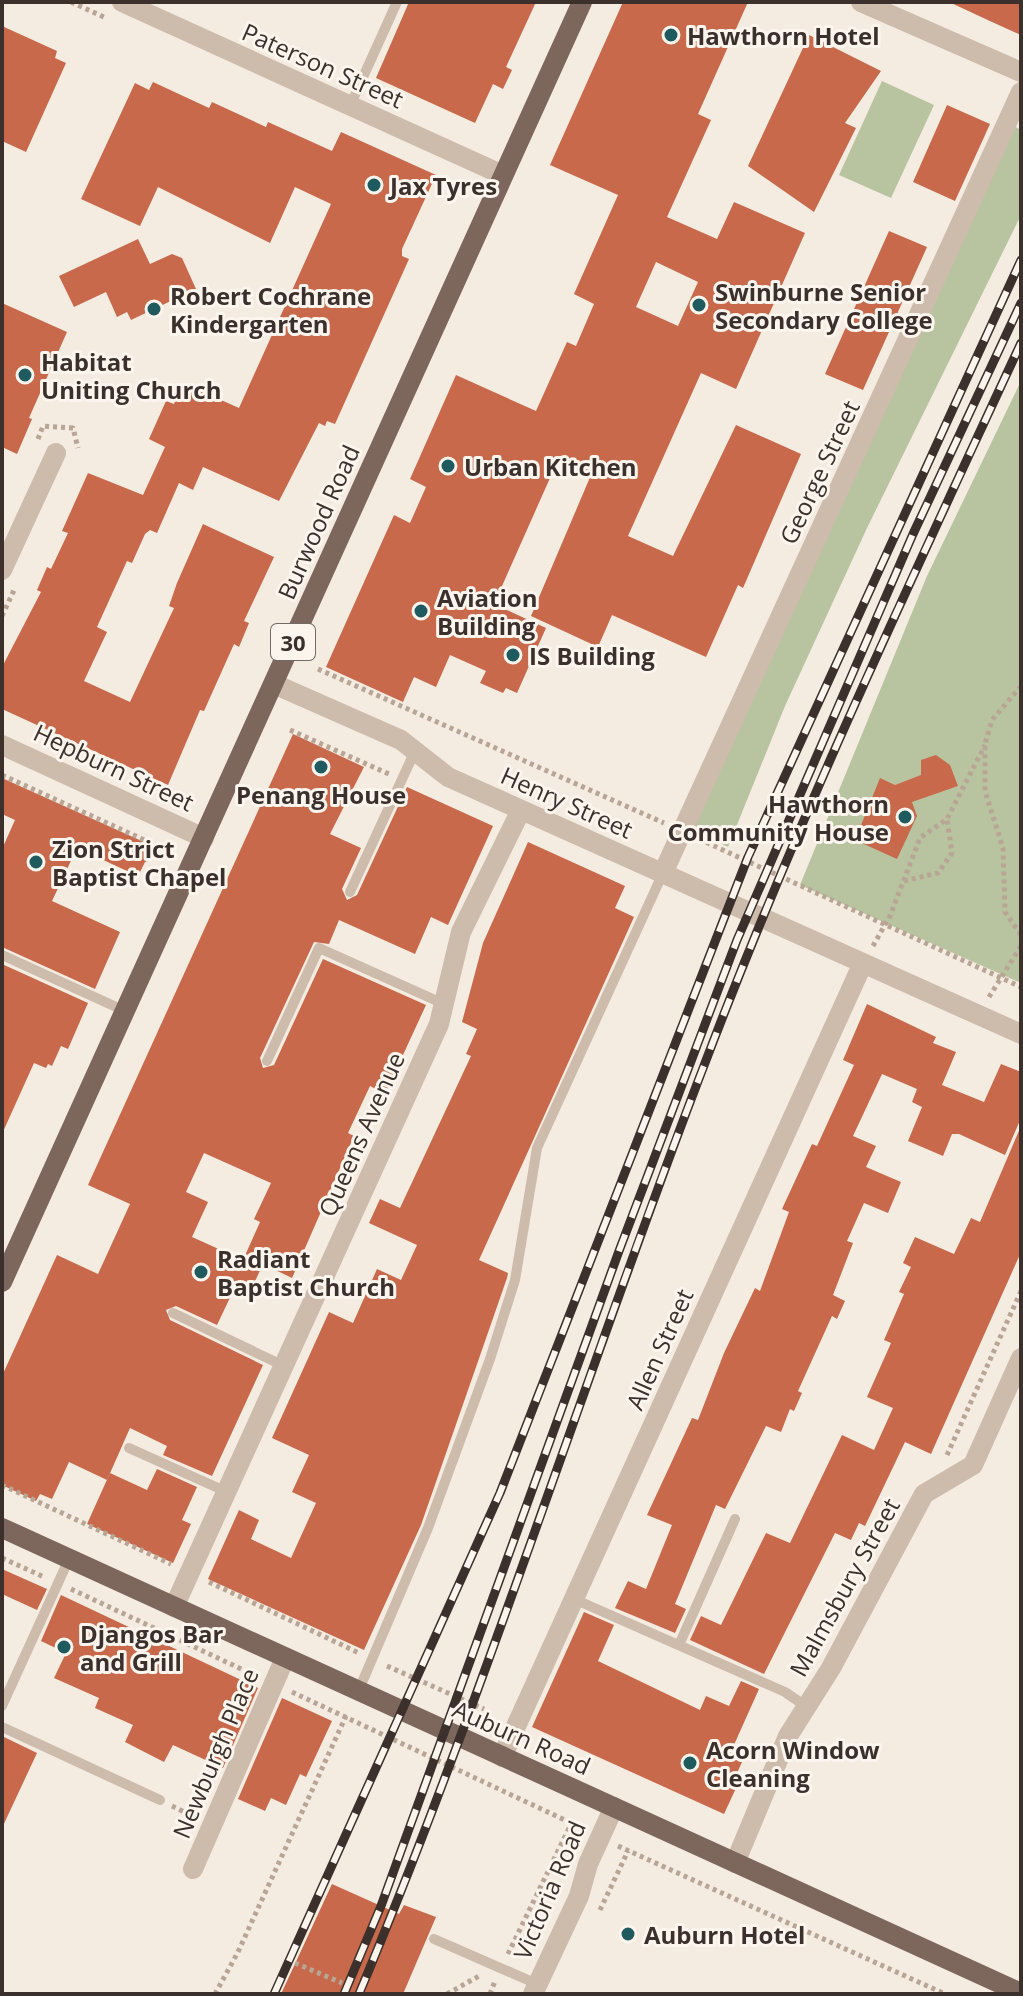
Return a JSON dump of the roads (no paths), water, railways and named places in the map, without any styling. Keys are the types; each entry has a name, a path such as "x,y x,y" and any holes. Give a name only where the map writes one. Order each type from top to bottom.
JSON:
{"main road":[{"name":"Burwood Road","path":"2,1282 582,2"},
{"name":"Auburn Road","path":"2,1528 1021,1993"}],"street":[{"name":"Paterson Street","path":"122,2 503,175"},
{"path":"861,2 1021,72"},
{"name":"George Street","path":"663,873 1021,92"},
{"path":"2,570 56,453"},
{"name":"Henry Street","path":"274,684 401,740 448,777 1021,1034"},
{"name":"Hepburn Street","path":"2,745 204,838"},
{"name":"Queens Avenue","path":"174,1607 439,1024 461,932 521,810"},
{"name":"Allen Street","path":"502,1757 863,963"},
{"name":"Malmsbury Street","path":"735,1863 788,1736 924,1494 973,1465 1021,1358"},
{"name":"Newburgh Place","path":"193,1869 285,1658"},
{"name":"Victoria Road","path":"535,1989 579,1896 614,1807"}],"lane":[{"path":"350,106 397,2"},
{"path":"350,892 415,751"},
{"path":"358,1692 428,1528 490,1359 515,1280 537,1148 663,873"},
{"path":"267,1061 319,948 444,1004"},
{"path":"2,955 125,1011"},
{"path":"173,1313 284,1366"},
{"path":"129,1448 227,1492"},
{"path":"679,1645 735,1519"},
{"path":"2,1706 69,1559"},
{"path":"574,1599 785,1692 807,1707"},
{"path":"2,1727 160,1800"},
{"path":"434,1939 502,1968 535,1989"}],"railway":[{"path":"274,1994 500,1493 748,857 1021,260"},
{"path":"344,1994 381,1906 619,1251 737,940 913,534 1021,303"},
{"path":"359,1994 450,1763 661,1179 741,971 857,700 1021,343"}],"place":[{"name":"Hawthorn Hotel","path":"671,35"},
{"name":"Jax Tyres","path":"374,185"},
{"name":"Swinburne Senior Secondary College","path":"699,305"},
{"name":"Robert Cochrane Kindergarten","path":"154,309"},
{"name":"Habitat Uniting Church","path":"25,375"},
{"name":"Urban Kitchen","path":"448,466"},
{"name":"Aviation Building","path":"421,611"},
{"name":"IS Building","path":"513,655"},
{"name":"Penang House","path":"321,767"},
{"name":"Hawthorn Community House","path":"905,817"},
{"name":"Zion Strict Baptist Chapel","path":"36,862"},
{"name":"Radiant Baptist Church","path":"201,1272"},
{"name":"Djangos Bar and Grill","path":"64,1647"},
{"name":"Acorn Window Cleaning","path":"690,1763"},
{"name":"Auburn Hotel","path":"628,1934"}]}
